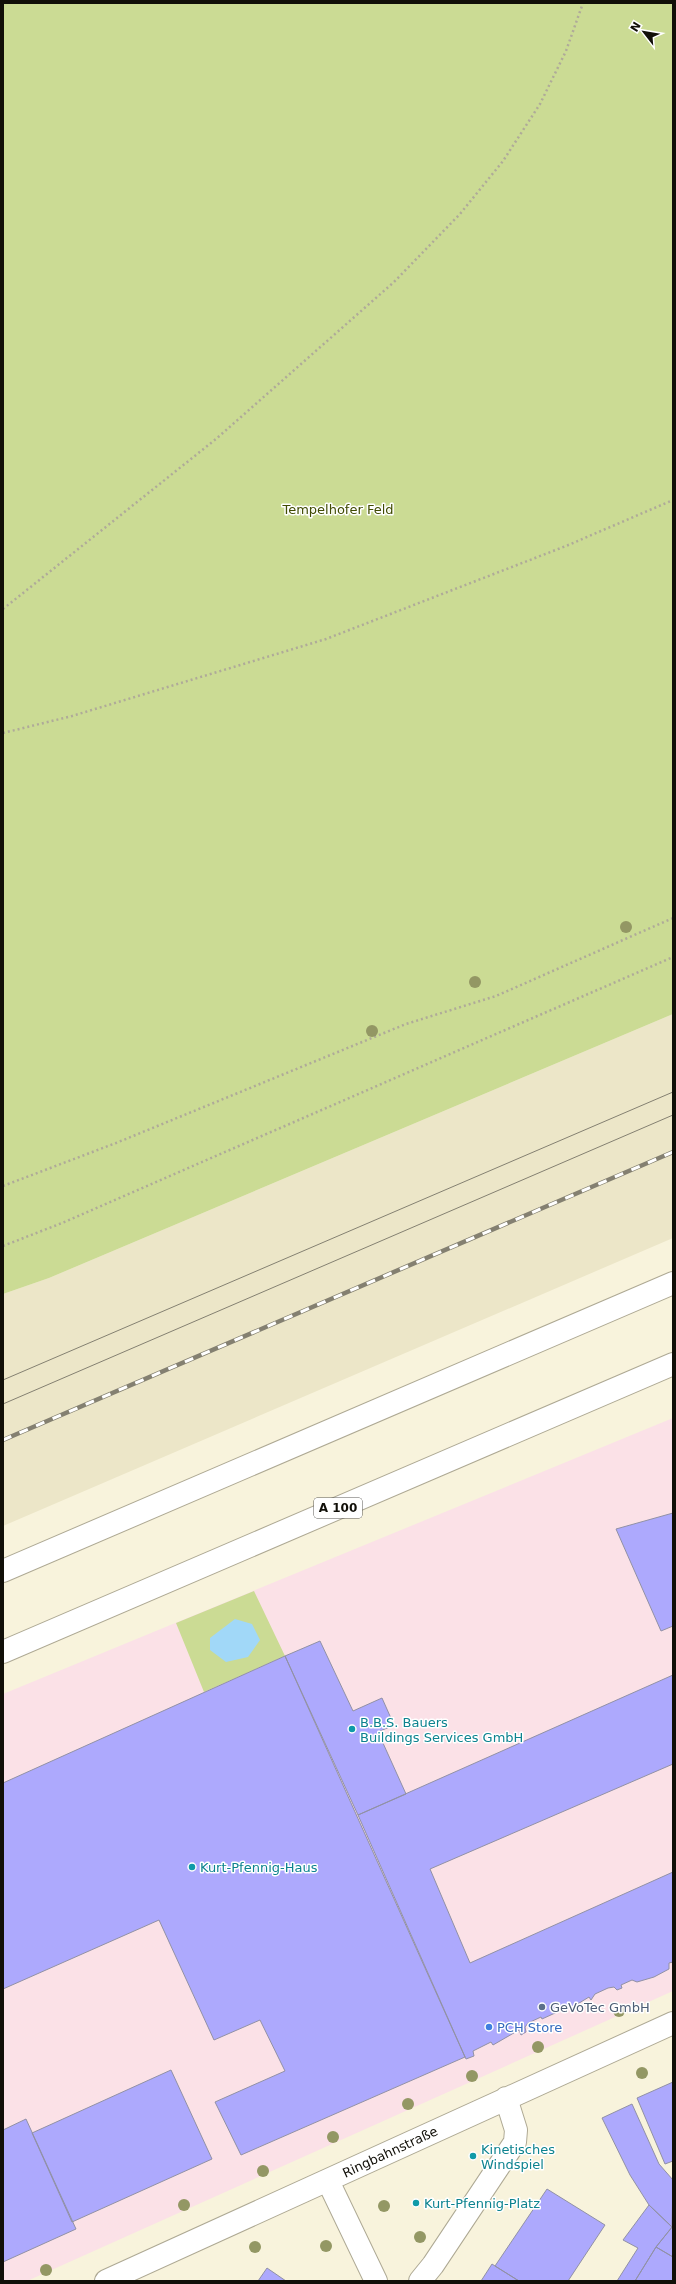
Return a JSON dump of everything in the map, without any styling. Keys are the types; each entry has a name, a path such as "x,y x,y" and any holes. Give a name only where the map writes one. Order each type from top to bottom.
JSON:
{"main road":[{"path":"3,1571 673,1283"},
{"name":"A 100","path":"3,1652 673,1364"},
{"name":"Ringbahnstraße","path":"106,2281 673,2023"},
{"path":"420,2281 433,2265 515,2142 516,2130 506,2098"},
{"path":"328,2181 376,2281"}],"path":[{"path":"3,609 216,439 394,282 460,214 503,161 540,104 566,51 583,3"},
{"path":"3,733 72,716 326,639 566,546 673,500"},
{"path":"3,1186 116,1144 406,1024 496,996 673,918"},
{"path":"3,1246 77,1217 673,957"}],"shaded area":[{"path":"673,1014 673,1238 3,1526 3,1294 49,1278"},
{"path":"673,1418 673,1991 27,2281 3,2281 3,1694"}],"green space":[{"name":"Tempelhofer Feld","path":"3,3 673,3 673,1014 49,1278 3,1294"},
{"path":"254,1591 285,1656 204,1692 176,1623"}],"water":[{"path":"235,1619 252,1624 260,1640 248,1657 226,1662 210,1650 210,1638"}],"building":[{"path":"673,1513 673,1626 661,1631 616,1529"},
{"name":"B.B.S. Bauers Buildings Services GmbH","path":"320,1641 353,1711 382,1698 394,1725 378,1732 406,1794 358,1815 285,1656"},
{"name":"Kurt-Pfennig-Haus","path":"285,1656 465,2057 241,2155 215,2102 285,2071 260,2020 214,2040 159,1920 3,1989 3,1783"},
{"path":"673,1675 673,1764 430,1869 470,1963 673,1872 673,1962 669,1963 669,1969 654,1977 637,1982 632,1980 621,1985 622,1988 617,1990 614,1987 608,1988 595,1994 591,2000 589,1997 571,2008 566,2008 542,2019 541,2017 528,2023 525,2027 526,2032 521,2035 519,2030 493,2045 491,2042 473,2051 474,2056 466,2059 358,1815"},
{"path":"171,2070 212,2159 72,2222 32,2133"},
{"path":"673,2082 673,2161 665,2164 637,2098"},
{"path":"632,2104 659,2164 673,2180 672,2227 649,2205 630,2175 602,2118"},
{"path":"26,2119 76,2229 3,2262 3,2130"},
{"path":"547,2189 605,2225 568,2281 519,2281 495,2266"},
{"path":"649,2205 672,2227 656,2247 635,2281 617,2281 638,2248 623,2240"},
{"path":"673,2226 673,2257 656,2247"},
{"path":"656,2247 673,2257 673,2281 635,2281"},
{"path":"492,2264 495,2266 519,2281 481,2281"},
{"path":"267,2268 286,2281 258,2281"}],"tram line":[{"path":"3,1380 673,1092"},
{"path":"3,1404 673,1115"}],"railway":[{"path":"3,1440 673,1152"}],"place":[{"name":"B.B.S. Bauers Buildings Services GmbH","path":"352,1729"},
{"name":"Kurt-Pfennig-Haus","path":"192,1867"},
{"name":"GeVoTec GmbH","path":"542,2007"},
{"name":"PCH Store","path":"489,2027"},
{"name":"Kinetisches Windspiel","path":"473,2156"},
{"name":"Kurt-Pfennig-Platz","path":"416,2203"}]}
